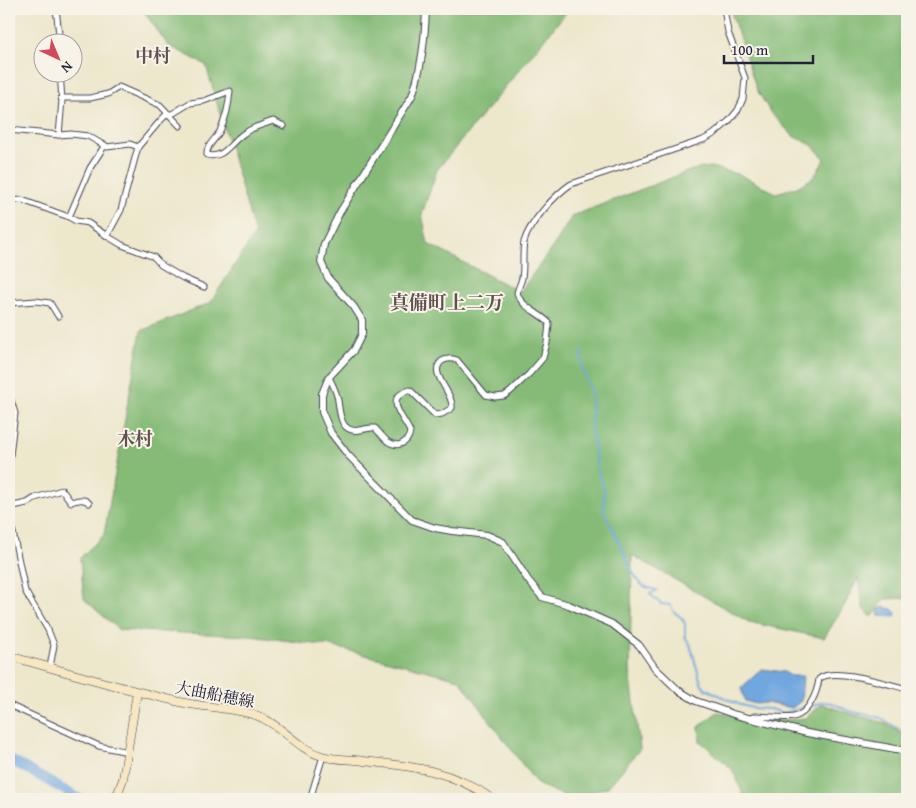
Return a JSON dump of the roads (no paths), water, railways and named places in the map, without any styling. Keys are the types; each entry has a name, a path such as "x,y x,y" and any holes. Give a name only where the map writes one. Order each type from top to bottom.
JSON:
{"main road":[{"name":"大曲船穂線","path":"9,656 186,704 242,711 260,717 275,725 292,740 323,756 432,770 468,784 492,799"},
{"path":"111,799 118,792 123,779 137,692"}],"street":[{"path":"56,9 59,32"},
{"path":"426,9 425,37 418,79 412,96 340,212 324,244 322,262 328,278 354,307 362,320 362,334 354,350 329,377 322,394 322,412 331,433 348,455 412,520 434,528 487,535 503,542 528,580 542,597 569,605 612,624 639,645 655,668 678,690 696,701 749,719 807,733 907,752"},
{"path":"329,377 337,395 342,423 346,428 352,430 375,428 391,444 397,445 403,444 409,438 410,432 396,407 398,396 410,390 435,415 442,414 452,408 453,402 436,373 438,365 444,360 451,358 456,360 486,395 504,396 510,392 543,358 549,331 549,323 543,316 523,304 517,293 522,278 524,241 539,216 555,197 571,184 703,140 714,134 738,110 742,99 745,78 728,32 724,9"},
{"path":"59,135 62,98 61,82"},
{"path":"62,98 90,98 108,94 119,87 160,105 180,126"},
{"path":"107,236 121,210 138,147 160,121 169,114 190,103 204,101 230,91 230,103 220,132 207,150 207,155 213,157 221,154 242,134 257,126 273,121 284,126"},
{"path":"9,130 88,136 107,147 130,144 138,147"},
{"path":"69,217 90,168 105,145"},
{"path":"9,201 22,200 76,221 88,223 122,245 154,257 161,265 183,278 204,287"},
{"path":"9,303 36,301 50,303 58,316"},
{"path":"9,394 15,413 11,428 9,464"},
{"path":"9,506 27,503 35,498 62,490 71,502 87,500 89,503"},
{"path":"9,512 25,591 48,630 54,645 50,667"},
{"path":"749,719 755,716 795,716 802,712 814,697 819,680 829,675 860,677 907,689"},
{"path":"9,705 99,746 128,752"},
{"path":"310,799 323,756"}],"water":[{"path":"884,607 892,609 896,613 895,617 879,616 879,609"},
{"path":"762,669 784,672 791,676 803,676 801,701 792,708 745,701 741,688"}],"waterway":[{"path":"581,352 582,367 591,391 592,435 598,472 604,489 604,512 638,580 645,587 657,590 650,594 661,604 670,605 674,612 682,618 685,624 685,637 690,644 701,683 706,689 738,704 752,708 770,709 784,713 807,707"},
{"path":"811,706 822,702 832,703 849,711 881,718 907,734"},
{"path":"9,759 80,799"}],"district":[{"name":"中村","path":"153,56"},
{"name":"真備町上二万","path":"447,302"},
{"name":"木村","path":"135,439"}]}
